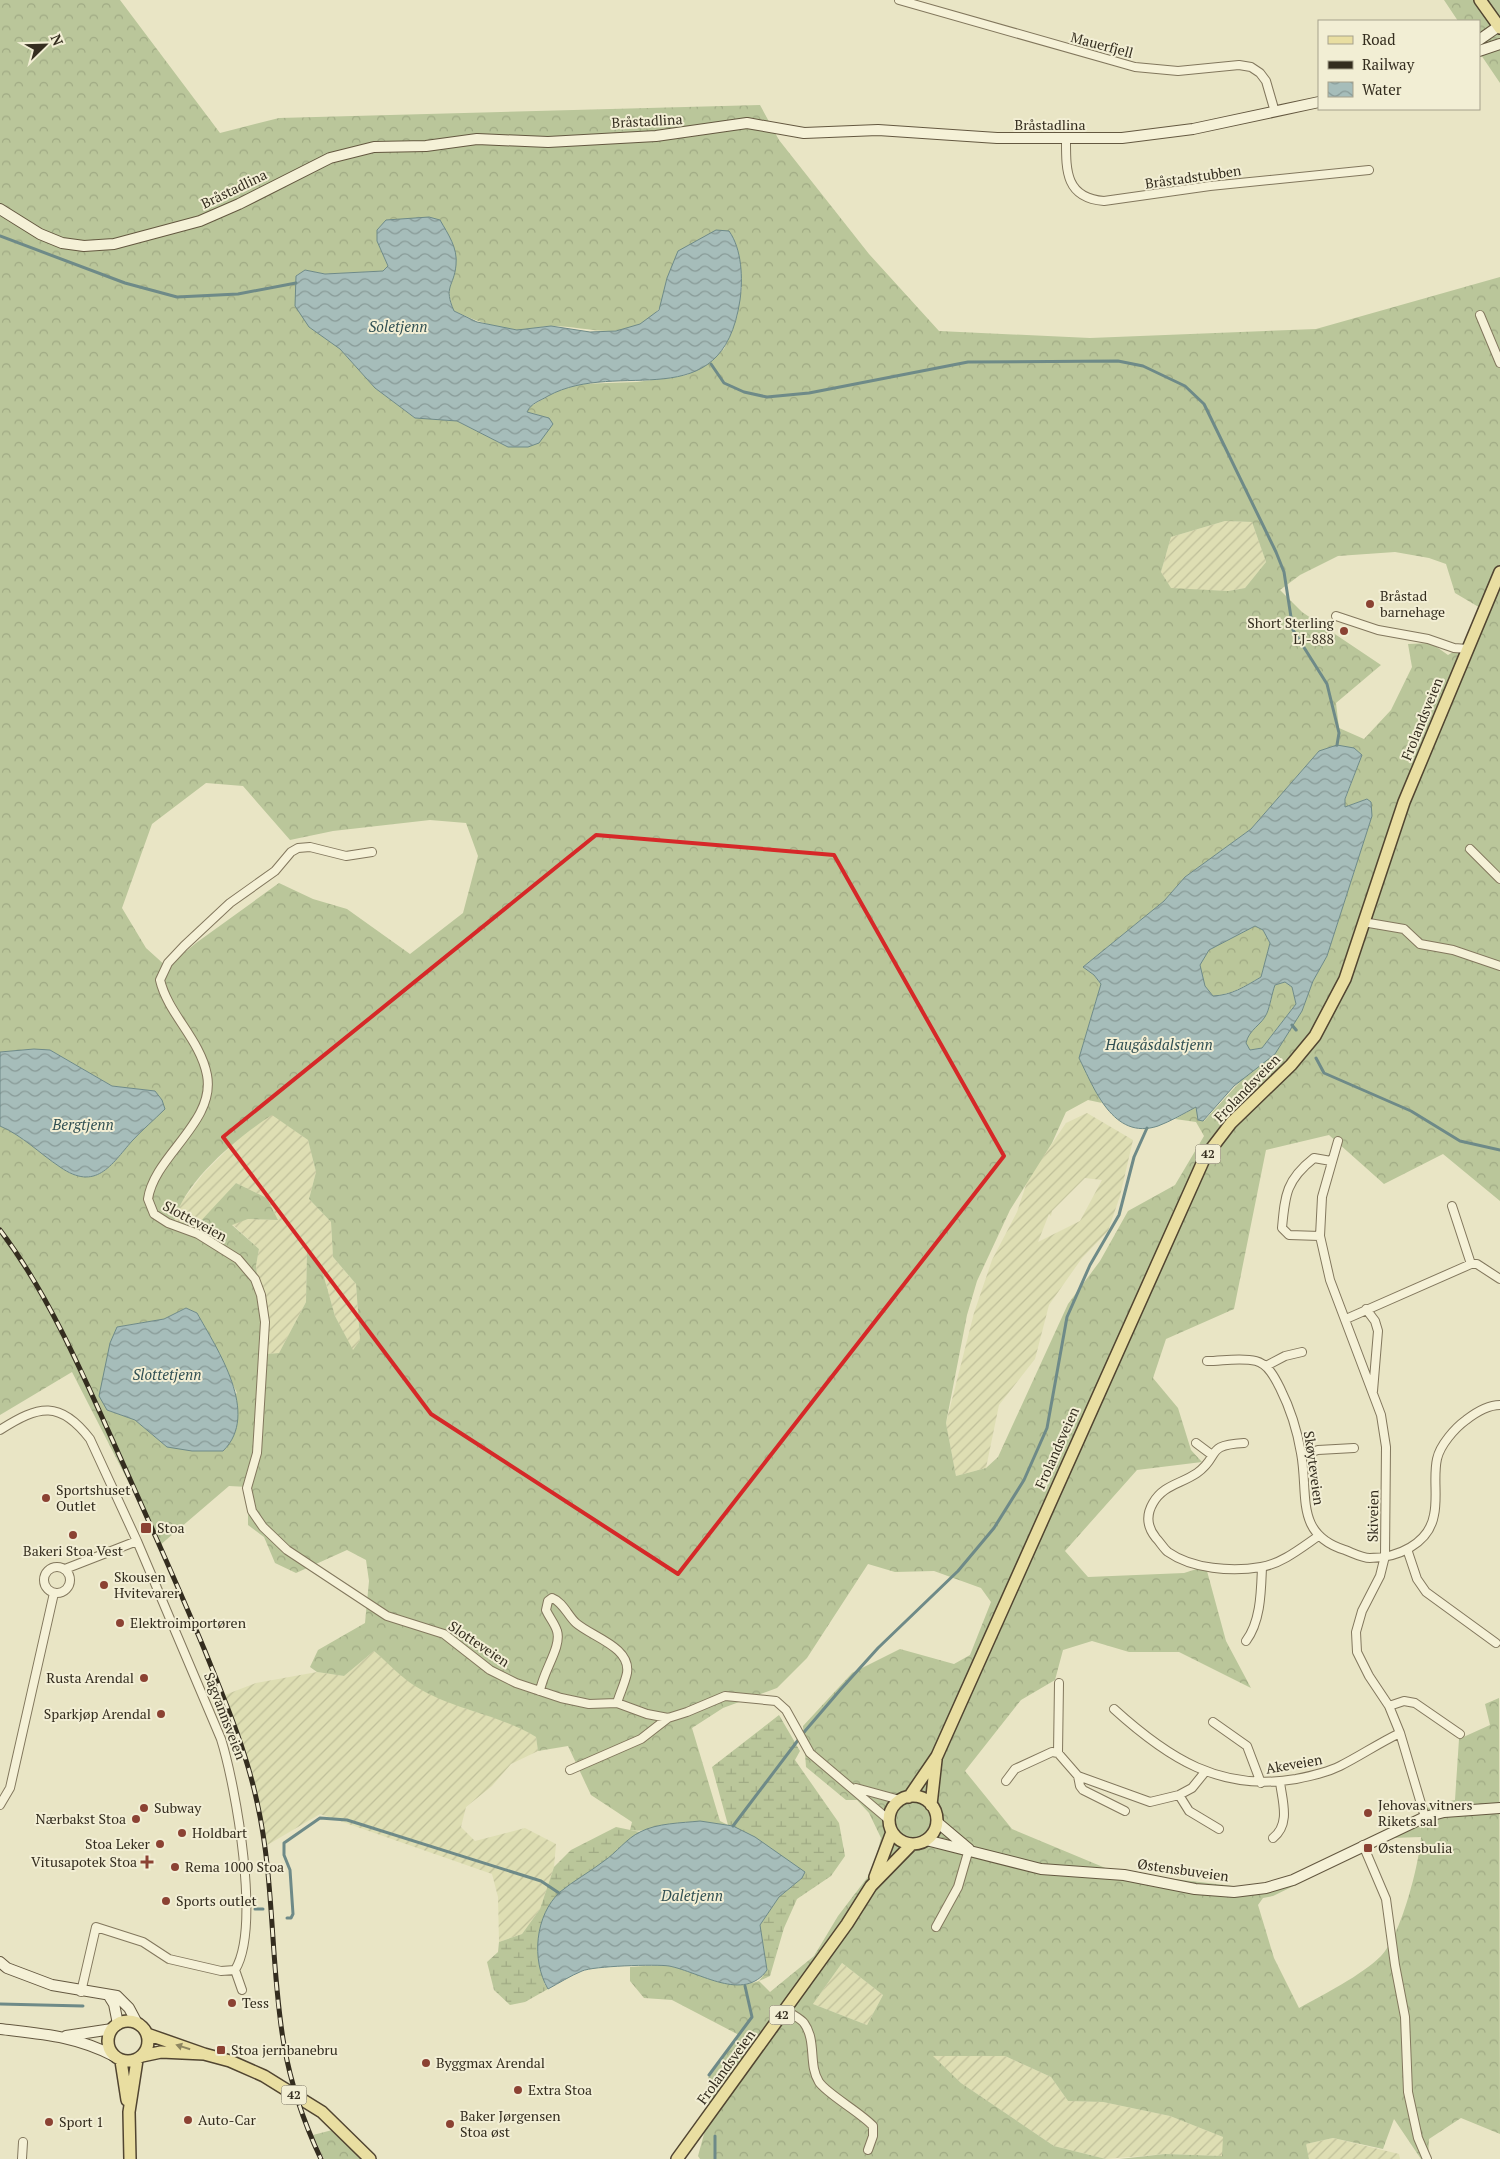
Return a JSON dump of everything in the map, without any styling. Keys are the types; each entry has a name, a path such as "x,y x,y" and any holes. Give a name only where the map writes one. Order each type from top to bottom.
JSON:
{"main road":[{"path":"1480,0 1499,27 1480,39"},
{"path":"1480,51 1500,44"},
{"name":"Bråstadlina","path":"0,209 40,234 62,243 84,246 114,244 152,236 200,221 239,204 330,158 374,147 426,146 477,139 548,142 656,136 747,123 804,132 885,130 974,138 1122,138 1170,133 1318,102"},
{"name":"Frolandsveien","path":"904,1798 937,1756 1205,1157 1231,1123 1291,1065 1315,1036 1345,979 1404,802 1468,649 1495,595 1500,572"},
{"name":"Frolandsveien","path":"931,1805 937,1756"},
{"path":"904,1798 921,1798 931,1805"},
{"name":"42","path":"889,1820 892,1808 904,1798"},
{"name":"42","path":"931,1805 937,1822"},
{"name":"Østensbuveien","path":"926,1840 969,1849 997,1859 1041,1869 1124,1875 1195,1889 1234,1892 1266,1888 1324,1868 1363,1845 1425,1817 1444,1812 1500,1808"},
{"path":"889,1820 892,1832 904,1842 912,1844"},
{"path":"926,1840 935,1829 937,1822"},
{"name":"Østensbuveien","path":"937,1822 969,1849"},
{"name":"Frolandsveien","path":"678,2159 847,1924 871,1886 892,1832"},
{"name":"42","path":"912,1844 926,1840"},
{"name":"Frolandsveien","path":"871,1886 912,1844"},
{"path":"0,1962 7,1968 28,1977 81,1992 117,1996 122,1999 137,2023"},
{"path":"109,1996 116,2009 115,2026 108,2046 117,2058 129,2112 130,2159"},
{"path":"65,2036 130,2021 137,2023"},
{"name":"42","path":"137,2023 147,2034 230,2061 264,2076 322,2112 370,2159"},
{"path":"0,2029 65,2036 93,2045 117,2058"},
{"path":"129,2112 140,2058 148,2046 147,2034"},
{"name":"42","path":"117,2058 140,2058 161,2052 204,2054"},
{"name":"Frolandsveien","path":"686,2159 690,2142"}],"street":[{"name":"Mauerfjell","path":"899,0 1135,67 1178,71 1239,65 1251,67 1260,73 1266,81 1275,112"},
{"name":"Bråstadstubben","path":"1066,139 1069,178 1080,194 1095,200 1104,201 1210,186 1369,170"},
{"path":"1480,315 1500,363"},
{"path":"1336,616 1378,630 1428,639 1454,648 1468,649"},
{"name":"Slotteveien","path":"372,852 346,856 310,847 298,848 291,852 275,871 230,903 184,946 163,970 160,980 166,997 196,1045 203,1061 208,1085 203,1107 153,1182 148,1199 154,1214 168,1223 198,1234 238,1259 255,1279 261,1295 265,1322 257,1453 247,1488 252,1511 263,1527 287,1550 372,1608 387,1616 444,1634 490,1670 516,1683 589,1704 617,1703 647,1714 668,1718"},
{"path":"1470,849 1500,879"},
{"path":"1364,922 1404,929 1420,944 1453,950 1499,964"},
{"name":"Skiveien","path":"1338,1140 1322,1197 1320,1236 1330,1280 1346,1318 1380,1415 1386,1447 1385,1556 1380,1576 1362,1611 1356,1632 1357,1652 1369,1676 1389,1706 1400,1732 1425,1817"},
{"path":"1320,1236 1289,1235 1284,1233 1282,1228 1285,1194 1297,1176 1314,1158 1331,1161"},
{"path":"1452,1206 1471,1264"},
{"path":"1346,1318 1471,1264 1477,1264 1500,1279"},
{"path":"1366,1310 1375,1321 1378,1331 1373,1393"},
{"path":"1207,1361 1256,1361 1266,1366 1285,1356 1302,1352"},
{"name":"Skøyteveien","path":"1266,1366 1276,1378 1294,1418 1302,1455 1305,1503 1317,1537"},
{"path":"1244,1443 1224,1444 1197,1473 1166,1488 1154,1502 1148,1515 1150,1530 1167,1551 1185,1561 1225,1569 1262,1567 1286,1556 1317,1537 1332,1546 1368,1558 1385,1556 1407,1549 1419,1542 1430,1530 1435,1515 1437,1457 1446,1441 1460,1425 1477,1412 1500,1405"},
{"name":"Sagvannsveien","path":"0,1430 34,1413 49,1410 62,1412 79,1425 90,1439 137,1541 222,1739 231,1771 241,1832 245,1902 244,1947 242,1959 235,1970"},
{"path":"1196,1443 1212,1456"},
{"path":"1302,1455 1318,1450 1354,1448"},
{"path":"65,1569 71,1580 68,1588 62,1593 54,1593 45,1586 46,1574 52,1568 65,1569 137,1541"},
{"path":"1407,1549 1417,1579 1426,1592 1496,1643"},
{"path":"1246,1641 1252,1634 1257,1618 1262,1567"},
{"path":"0,1805 10,1788 54,1593"},
{"path":"540,1691 542,1678 556,1650 559,1638 557,1628 546,1610 548,1602 552,1598 559,1600 577,1623 620,1652 626,1661 627,1672 617,1703"},
{"path":"1058,1753 1059,1682"},
{"name":"Slotteveien","path":"570,1770 641,1739 668,1718 688,1712 725,1696 776,1701 786,1710 810,1753 889,1820"},
{"path":"1389,1706 1404,1701 1415,1703 1460,1734"},
{"name":"Akeveien","path":"1114,1709 1160,1746 1205,1772 1220,1778 1261,1783 1280,1782 1319,1775 1340,1766 1400,1732"},
{"path":"1213,1722 1247,1746 1261,1783"},
{"path":"1006,1781 1015,1769 1052,1752 1058,1753 1078,1776 1084,1790 1125,1811"},
{"path":"1078,1776 1150,1802 1179,1795 1192,1788 1205,1772"},
{"path":"1274,1838 1282,1828 1284,1818 1280,1782"},
{"name":"Slotteveien","path":"851,1787 904,1798"},
{"path":"1179,1795 1189,1810 1220,1829"},
{"path":"1363,1845 1386,1899 1395,1965 1405,2017 1408,2092 1418,2138 1427,2159"},
{"path":"936,1927 958,1887 969,1849"},
{"path":"81,1992 96,1927 143,1942 169,1959 222,1971 235,1970 242,1990"},
{"path":"786,2010 804,2022 811,2037 814,2072 820,2084 863,2115 873,2126 873,2136 868,2150"},
{"path":"22,2159 24,2142"}],"highlighted area":[{"path":"596,835 834,855 1004,1156 678,1574 431,1414 223,1137"}],"green space":[{"path":"0,0 120,0 220,133 279,118 760,105 779,140 869,254 939,331 1090,338 1316,329 1500,277 1500,1201 1443,1154 1384,1184 1329,1135 1266,1150 1234,1309 1166,1339 1153,1378 1178,1408 1191,1450 1202,1462 1137,1470 1065,1551 1088,1577 1184,1573 1203,1567 1207,1571 1226,1641 1251,1688 1179,1652 1129,1652 1092,1641 1063,1650 1055,1680 1021,1700 965,1771 1012,1829 1115,1872 1267,1890 1372,1839 1385,1830 1410,1820 1434,1804 1455,1800 1459,1739 1490,1725 1485,1704 1499,1698 1500,2134 1461,2118 1429,2139 1428,2159 1421,2159 1394,2119 1383,2149 1333,2138 1306,2144 1309,2159 1119,2159 1165,2154 1222,2156 1223,2137 1170,2116 1103,2102 1068,2101 1051,2077 1005,2056 933,2056 961,2083 1054,2146 1106,2159 700,2159 698,2156 710,2112 708,2078 739,2035 672,2000 644,1998 630,1981 630,1967 669,1966 725,1983 747,1984 759,1981 770,1992 814,1956 838,1916 873,1870 881,1838 869,1813 857,1800 846,1800 806,1767 803,1726 852,1673 900,1649 954,1664 970,1655 991,1602 981,1588 934,1571 895,1572 868,1564 807,1658 777,1688 723,1708 692,1728 720,1821 728,1825 684,1822 645,1830 630,1830 632,1822 591,1795 568,1746 538,1751 536,1737 522,1729 429,1694 415,1686 374,1651 344,1676 317,1672 310,1667 318,1650 365,1623 369,1581 366,1560 347,1550 296,1573 275,1563 264,1537 248,1525 248,1487 229,1486 159,1546 151,1526 72,1372 0,1415 0,1126 73,1174 83,1177 93,1176 102,1172 117,1159 164,1109 155,1091 112,1086 50,1050 0,1052","holes":["377,241 456,265 450,288 450,299 454,311 484,323 517,330 551,326 607,331 633,327 645,321 657,311 663,300 667,278 742,287 737,317 724,349 687,375 637,382 580,384 557,391 531,406 527,412 549,418 508,447 457,421 415,418 375,388 340,349 309,327 296,276 305,270 325,274 383,271 388,266","1225,521 1252,522 1266,562 1245,588 1228,591 1171,588 1161,572 1171,537","1395,552 1429,558 1446,564 1455,593 1482,609 1466,644 1448,655 1431,643 1408,644 1412,667 1391,710 1364,739 1339,728 1336,703 1381,665 1302,612 1280,590 1300,575 1338,556","1319,751 1362,755 1345,800 1345,807 1367,799 1372,816 1327,956 1313,981 1302,1011 1292,1025 1204,1121 1196,1107 1175,1119 1196,1122 1204,1136 1175,1185 1128,1211 1100,1261 1068,1304 998,1457 986,1468 956,1476 946,1423 967,1315 977,1281 1010,1210 1052,1143 1066,1112 1088,1100 1102,1103 1079,1058 1101,984 1094,975 1083,967 1164,901 1185,877 1251,829","206,783 243,786 290,840 333,831 430,820 466,823 478,856 463,913 410,954 347,909 313,899 279,883 196,943 167,967 146,948 122,908 152,824","272,1115 308,1140 316,1172 309,1199 331,1222 333,1257 356,1284 360,1340 353,1350 335,1316 320,1263 307,1250 306,1302 279,1353 266,1354 256,1266 259,1249 232,1225 248,1219 278,1220 267,1198 236,1183 198,1224 174,1222 189,1191 200,1176 244,1135","186,1308 197,1313 237,1393 167,1447 135,1420 107,1410 117,1327 164,1319","1421,1837 1417,1865 1408,1900 1395,1933 1381,1956 1342,1984 1299,2008 1274,1958 1258,1905 1263,1898 1273,1896 1392,1838","842,1963 883,1995 867,2025 813,2004"]},
{"path":"1444,0 1500,0 1500,83 1480,53 1480,20 1457,20"},
{"path":"1225,521 1252,522 1266,562 1245,588 1228,591 1171,589 1161,572 1171,537"},
{"path":"1255,926 1263,930 1270,943 1261,977 1238,990 1213,996 1205,986 1199,965 1209,950"},
{"path":"1285,982 1292,987 1296,1004 1262,1048 1250,1050 1245,1043 1247,1038 1266,1015 1275,985"},
{"path":"1087,1113 1133,1140 1120,1196 1108,1231 1082,1258 1049,1305 1035,1359 999,1405 986,1468 956,1476 946,1423 974,1313 992,1260 1017,1212 1028,1179 1066,1123","holes":["1085,1178 1102,1180 1080,1221 1038,1242 1049,1214 1051,1216 1052,1211"]},
{"path":"272,1114 308,1140 316,1172 309,1199 331,1222 333,1257 356,1284 360,1340 353,1351 335,1316 320,1263 307,1251 306,1302 279,1353 267,1354 256,1266 259,1249 232,1224 248,1219 278,1220 267,1198 236,1183 198,1225 174,1222 177,1208 203,1174 244,1133"},
{"path":"374,1651 416,1686 464,1708 515,1724 536,1737 538,1751 511,1764 492,1786 466,1807 461,1827 475,1841 525,1828 556,1844 554,1867 540,1909 522,1934 499,1942 498,1897 492,1874 320,1814 264,1847 256,1792 222,1696 256,1683 317,1672 344,1676"},
{"path":"779,1715 800,1751 795,1760 839,1823 845,1856 831,1876 797,1899 784,1928 770,1976 759,1981 767,1970 760,1925 779,1897 802,1878 733,1826 728,1825 712,1767"},
{"path":"616,1827 640,1832 605,1861 544,1983 548,1989 525,2002 510,2005 494,1990 487,1962 498,1952 499,1942 522,1934 540,1909 554,1867 571,1850"},
{"path":"842,1963 883,1995 867,2025 813,2004"},
{"path":"932,2056 1005,2056 1051,2077 1068,2101 1103,2102 1170,2116 1223,2137 1223,2156 1165,2154 1106,2159 1054,2146 961,2083"},
{"path":"340,2128 376,2159 324,2159 313,2135"},
{"path":"1333,2138 1399,2154 1400,2159 1309,2159 1306,2144"}],"water":[{"name":"Soletjenn","path":"429,217 440,220 452,241 456,265 449,296 454,311 477,322 517,330 551,326 590,332 616,331 640,324 659,310 667,278 678,251 716,230 729,231 737,246 741,283 740,300 729,337 712,361 690,373 664,379 605,382 576,386 548,396 531,406 527,412 549,418 553,424 539,443 528,447 508,447 457,421 415,418 375,388 340,349 309,327 295,306 296,276 305,270 325,274 383,271 388,266 377,241 377,230 386,220"},
{"name":"Haugåsdalstjenn","path":"1337,745 1354,748 1362,755 1345,799 1345,807 1367,799 1371,802 1372,816 1327,956 1313,981 1302,1011 1275,1054 1234,1086 1203,1121 1198,1120 1196,1107 1158,1126 1142,1129 1129,1126 1117,1119 1107,1109 1091,1083 1079,1058 1101,984 1094,975 1083,967 1164,901 1185,877 1251,829 1319,751","holes":["1255,926 1263,930 1270,943 1261,977 1232,992 1213,996 1205,986 1200,965 1209,950","1285,982 1292,987 1296,1004 1262,1048 1250,1050 1246,1043 1267,1013 1275,985"]},
{"name":"Bergtjenn","path":"34,1049 50,1050 112,1086 155,1091 162,1100 165,1109 102,1172 93,1176 83,1177 73,1174 0,1126 0,1052"},
{"name":"Slottetjenn","path":"186,1308 197,1313 215,1345 232,1382 237,1401 238,1419 234,1436 223,1451 192,1451 167,1447 135,1420 107,1410 99,1396 110,1343 117,1327 164,1319"},
{"name":"Daletjenn","path":"700,1821 733,1826 755,1837 805,1872 802,1878 779,1897 760,1925 767,1970 757,1980 746,1984 734,1985 721,1983 669,1966 639,1965 611,1967 582,1971 548,1989 539,1965 538,1938 545,1913 560,1892 608,1858 640,1832 662,1825"}],"waterway":[{"path":"0,236 125,283 177,297 238,294 296,283"},
{"path":"711,364 724,383 744,392 767,397 809,393 968,362 1118,361 1143,366 1185,386 1204,404 1276,552 1284,572 1293,630 1327,684 1339,733 1337,745"},
{"path":"1292,1025 1296,1030"},
{"path":"1316,1058 1324,1073 1411,1111 1460,1141 1500,1150"},
{"path":"733,1826 805,1731 841,1689 878,1648 958,1571 994,1528 1024,1480 1047,1428 1067,1317 1090,1265 1119,1215 1134,1157 1147,1128"},
{"path":"287,1918 291,1918 293,1914 290,1870 284,1855 284,1843 320,1818 347,1820 541,1881 559,1893"},
{"path":"255,1909 263,1909"},
{"path":"709,2075 752,2017 745,1986"},
{"path":"0,2004 83,2006"},
{"path":"715,2136 715,2159"}],"railway":[{"path":"0,1230 38,1287 86,1382 187,1608 241,1745 257,1802 263,1832 270,1893 276,1985 284,2045 290,2075 299,2104 321,2159"}],"place":[{"name":"Bråstad barnehage","path":"1370,604"},
{"name":"Short Sterling LJ-888","path":"1344,631"},
{"name":"Sportshuset Outlet","path":"46,1498"},
{"name":"Stoa","path":"146,1528"},
{"name":"Bakeri Stoa Vest","path":"73,1535"},
{"name":"Skousen Hvitevarer","path":"104,1585"},
{"name":"Elektroimportøren","path":"120,1623"},
{"name":"Rusta Arendal","path":"144,1678"},
{"name":"Sparkjøp Arendal","path":"161,1714"},
{"name":"Subway","path":"144,1808"},
{"name":"Jehovas vitners Rikets sal","path":"1368,1813"},
{"name":"Nærbakst Stoa","path":"136,1819"},
{"name":"Holdbart","path":"182,1833"},
{"name":"Stoa Leker","path":"160,1844"},
{"name":"Østensbulia","path":"1368,1848"},
{"name":"Vitusapotek Stoa","path":"147,1862"},
{"name":"Rema 1000 Stoa","path":"175,1867"},
{"name":"Sports outlet","path":"166,1901"},
{"name":"Tess","path":"232,2003"},
{"name":"Stoa jernbanebru","path":"221,2050"},
{"name":"Byggmax Arendal","path":"426,2063"},
{"name":"Extra Stoa","path":"518,2090"},
{"name":"Auto-Car","path":"188,2120"},
{"name":"Sport 1","path":"49,2122"},
{"name":"Baker Jørgensen Stoa øst","path":"450,2124"}]}
